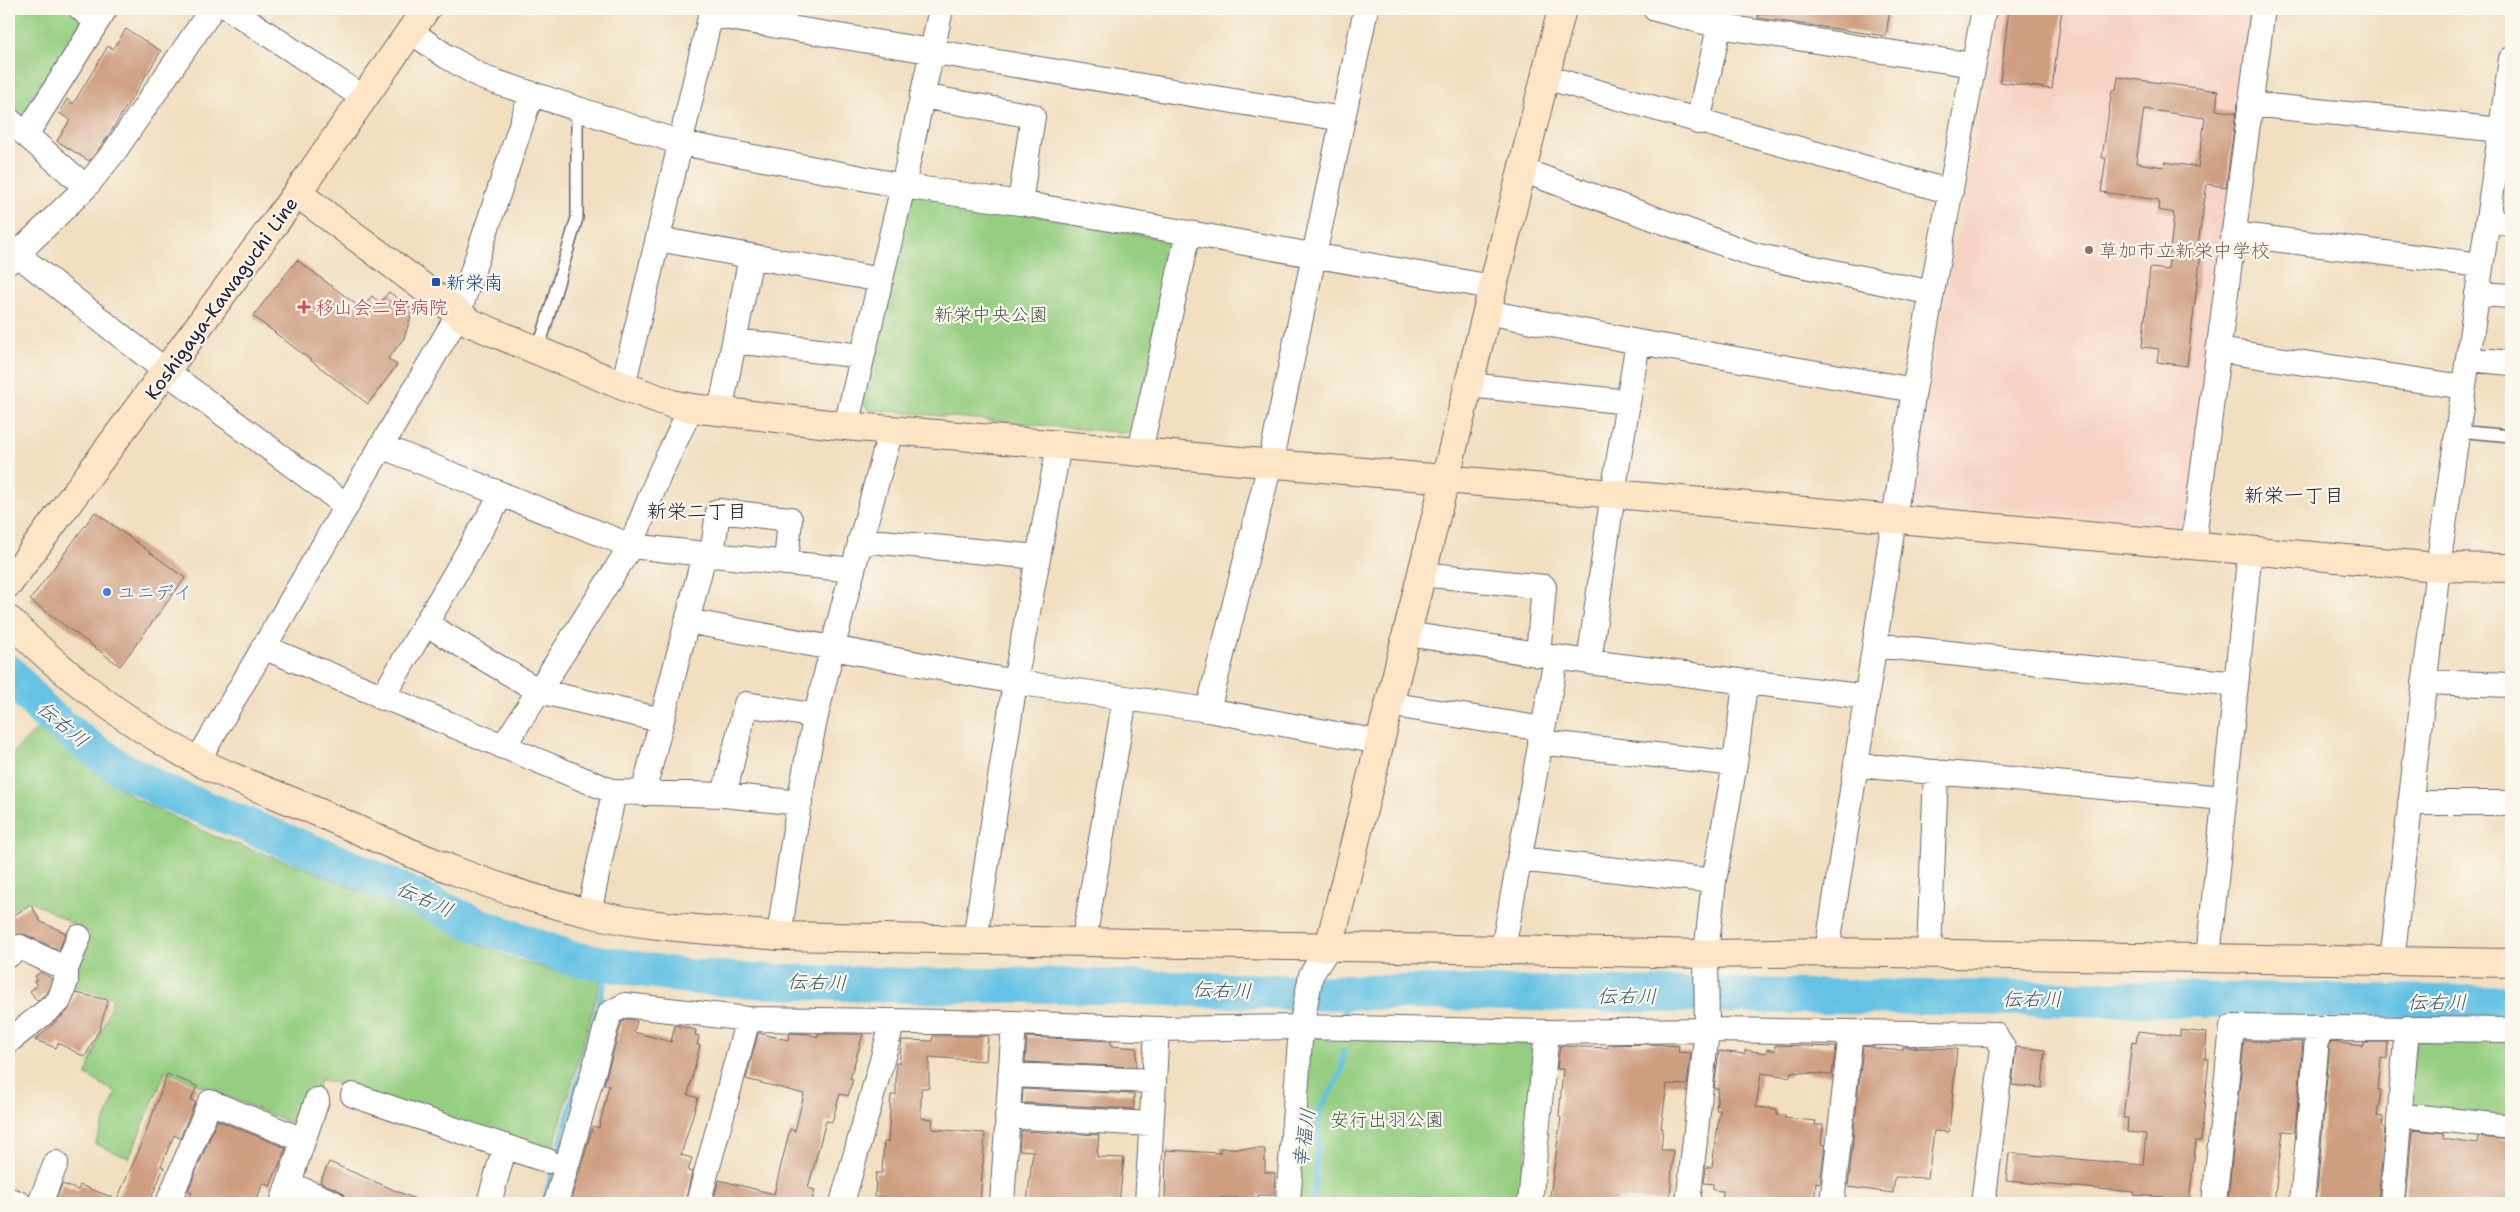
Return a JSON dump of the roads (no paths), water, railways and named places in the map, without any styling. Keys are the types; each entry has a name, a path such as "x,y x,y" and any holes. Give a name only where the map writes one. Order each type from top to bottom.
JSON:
{"street":[{"path":"212,9 114,152 86,188 11,255 346,506"},
{"path":"230,9 364,98"},
{"name":"Koshigaya-Kawaguchi Line","path":"9,583 167,372 297,193 426,9"},
{"path":"846,426 903,186 941,9"},
{"path":"1208,710 1270,464 1366,9"},
{"path":"1288,1203 1301,1026 1311,975 1329,947 1561,9"},
{"path":"1655,9 1721,17 1973,65"},
{"path":"1826,952 1914,390 1984,9"},
{"path":"2193,545 2263,9"},
{"path":"623,386 712,12 932,52 1343,119"},
{"path":"86,188 18,127 95,13"},
{"path":"1698,122 1721,17"},
{"path":"410,32 484,78 530,95 680,143 903,186 1020,203 1314,254 1490,299 1638,342 1914,390"},
{"path":"2392,960 2438,567 2487,222 2506,131 2511,59"},
{"path":"1545,77 1698,122 1951,192"},
{"path":"198,760 458,315 530,95"},
{"path":"922,96 1033,116 1020,203"},
{"path":"2250,104 2506,131"},
{"path":"1522,170 1754,254 1932,293"},
{"path":"297,193 471,323 623,386 672,404 691,408 846,426 1270,464 1446,477 2438,567 2511,568"},
{"path":"2487,222 2511,223"},
{"path":"1140,451 1188,233"},
{"path":"2233,234 2481,265"},
{"path":"658,239 880,280"},
{"path":"720,412 751,257"},
{"path":"2477,294 2511,296"},
{"path":"735,341 862,356"},
{"path":"1589,662 1613,493 1638,342"},
{"path":"2218,350 2464,386"},
{"path":"2468,359 2511,363"},
{"path":"1469,385 1628,402"},
{"path":"503,747 631,546 660,473 691,408"},
{"path":"779,936 816,716 852,570 891,430"},
{"path":"975,940 1015,682 1059,444"},
{"path":"382,446 631,546 708,556 852,570"},
{"path":"382,698 502,494"},
{"path":"644,794 661,720 687,621 708,556 718,511 790,519 786,563"},
{"path":"860,540 1038,557"},
{"path":"2208,958 2250,550"},
{"path":"1422,574 1544,587 1547,656 1541,736 1503,949"},
{"path":"9,620 40,651 86,690 134,725 198,760 416,856 512,892 588,914 638,923 779,936 1084,940 1706,955 1826,952 1929,953 2392,960 2511,964"},
{"path":"687,621 1015,682 1208,710 1379,742"},
{"path":"426,624 539,691 661,720"},
{"path":"1407,634 1745,684 1867,697"},
{"path":"1875,645 2236,684"},
{"path":"264,648 614,792 724,796 800,803"},
{"path":"2424,682 2511,685"},
{"path":"1688,1203 1707,1030 1706,955 1714,881 1735,764 1745,684"},
{"path":"1084,940 1124,698"},
{"path":"724,796 746,704 816,716"},
{"path":"1388,704 1541,736 1735,764"},
{"path":"1856,765 2224,798"},
{"path":"1929,953 1936,772"},
{"path":"588,914 614,792"},
{"path":"2410,803 2511,803"},
{"path":"1519,859 1714,881"},
{"path":"9,1040 59,1001 66,981 66,969 79,937"},
{"path":"9,955 20,947 66,969"},
{"path":"556,1203 610,1013 624,1005 748,1019 1014,1023 1157,1029 1301,1026 1547,1032 1707,1030 1995,1034 2003,1048 1983,1203"},
{"path":"698,1203 748,1019"},
{"path":"842,1203 893,1021"},
{"path":"1002,1203 1014,1023"},
{"path":"2214,1203 2232,1027 2511,1030"},
{"path":"2302,1203 2318,1028"},
{"path":"2392,1203 2402,1114 2407,1028"},
{"path":"1147,1203 1157,1029"},
{"path":"1530,1203 1547,1032"},
{"path":"1832,1203 1850,1032"},
{"path":"1010,1075 1153,1080"},
{"path":"353,1095 548,1161"},
{"path":"318,1100 285,1194 334,1203"},
{"path":"168,1203 210,1102 303,1140"},
{"path":"2402,1114 2511,1127"},
{"path":"1007,1116 1151,1124"},
{"path":"489,1203 505,1146"},
{"path":"40,1203 56,1163"},
{"path":"9,1200 19,1203"}],"lane":[{"path":"538,351 577,218 577,110"},
{"path":"2457,431 2511,436"}],"waterway":[{"name":"伝右川","path":"9,672 43,711 80,740 115,765 163,791 355,869 473,923 570,958 690,977 926,986 1044,985 1321,993 2511,1003"},
{"path":"544,1203 610,963"},
{"name":"幸福川","path":"1344,1015 1348,992"},
{"name":"幸福川","path":"1313,1203 1320,1110 1342,1071 1343,1051"}],"place":[{"name":"草加市立新栄中学校","path":"2089,250"},
{"name":"新栄南","path":"436,282"},
{"name":"移山会二宮病院","path":"304,307"},
{"name":"ユニデイ","path":"107,592"}],"district":[{"name":"新栄一丁目","path":"2294,495"},
{"name":"新栄二丁目","path":"697,511"}],"park label":[{"name":"新栄中央公園","path":"991,314"},
{"name":"安行出羽公園","path":"1387,1119"}]}
